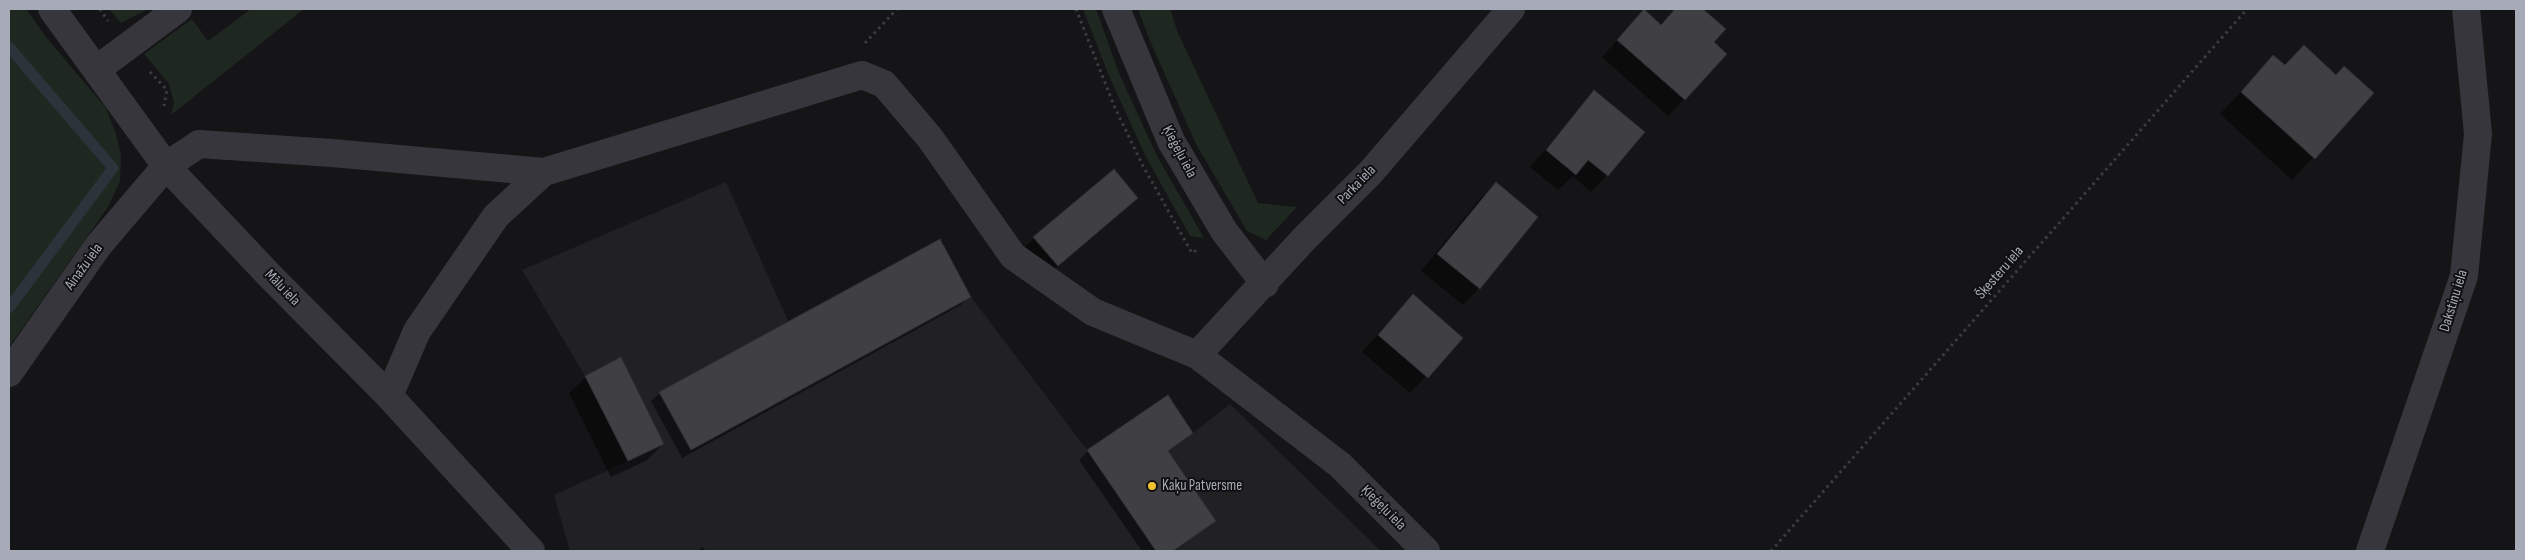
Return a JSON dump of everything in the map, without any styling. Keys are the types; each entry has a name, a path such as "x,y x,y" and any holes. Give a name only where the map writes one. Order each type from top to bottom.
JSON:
{"street":[{"name":"Mālu iela","path":"52,9 166,166 270,276 388,396 530,551"},
{"path":"97,69 178,9"},
{"name":"Ķieģeļu iela","path":"1116,9 1171,141 1224,232 1265,284"},
{"name":"Parka iela","path":"1197,355 1265,284 1304,239 1371,172 1510,9"},
{"name":"Dakstiņu iela","path":"2370,551 2464,276 2478,134 2466,9"},
{"name":"Ķieģeļu iela","path":"544,172 862,75 884,84 930,138 1013,256 1093,312 1197,355 1340,465 1426,551"},
{"name":"Ainažu iela","path":"9,373 98,246 166,166 199,144 544,172"},
{"path":"388,396 417,332 496,216 544,172"}],"path":[{"path":"100,9 111,26"},
{"name":"Šķesteru iela","path":"1771,551 2246,9"}],"shaded area":[{"path":"9,9 26,9 46,37 106,108 116,134 121,155 120,181 108,207 9,347"},
{"path":"109,9 148,9 121,23"},
{"path":"251,9 304,9 171,115 174,102 169,84 144,54 192,19 208,41"},
{"path":"1083,9 1096,9 1119,73 1156,154 1204,238 1190,236 1146,157 1109,76"},
{"path":"1138,9 1170,9 1178,33 1258,203 1297,207 1266,240 1247,231 1196,144 1150,41"},
{"path":"726,182 788,321 940,239 971,297 1087,450 1168,395 1193,433 1230,404 1381,551 570,551 554,495 628,461 585,376 522,270"}],"building":[{"path":"1644,9 1661,25 1675,9 1703,9 1726,29 1714,42 1727,54 1685,100 1617,40"},
{"path":"2304,45 2336,75 2344,66 2374,93 2315,159 2241,92 2273,55 2285,65"},
{"path":"1594,90 1645,132 1608,176 1588,160 1576,175 1546,150"},
{"path":"1114,169 1138,198 1058,266 1033,237"},
{"path":"1496,182 1538,217 1480,289 1437,254"},
{"path":"940,239 971,297 691,450 659,392"},
{"path":"1413,294 1463,338 1428,378 1378,335"},
{"path":"621,357 664,444 628,461 585,376"},
{"name":"Kaķu Patversme","path":"1168,395 1193,433 1168,451 1216,521 1173,551 1156,551 1087,450"}],"waterway":[{"path":"9,47 113,168 9,308"}],"place":[{"name":"Kaķu Patversme","path":"1152,486"}]}
